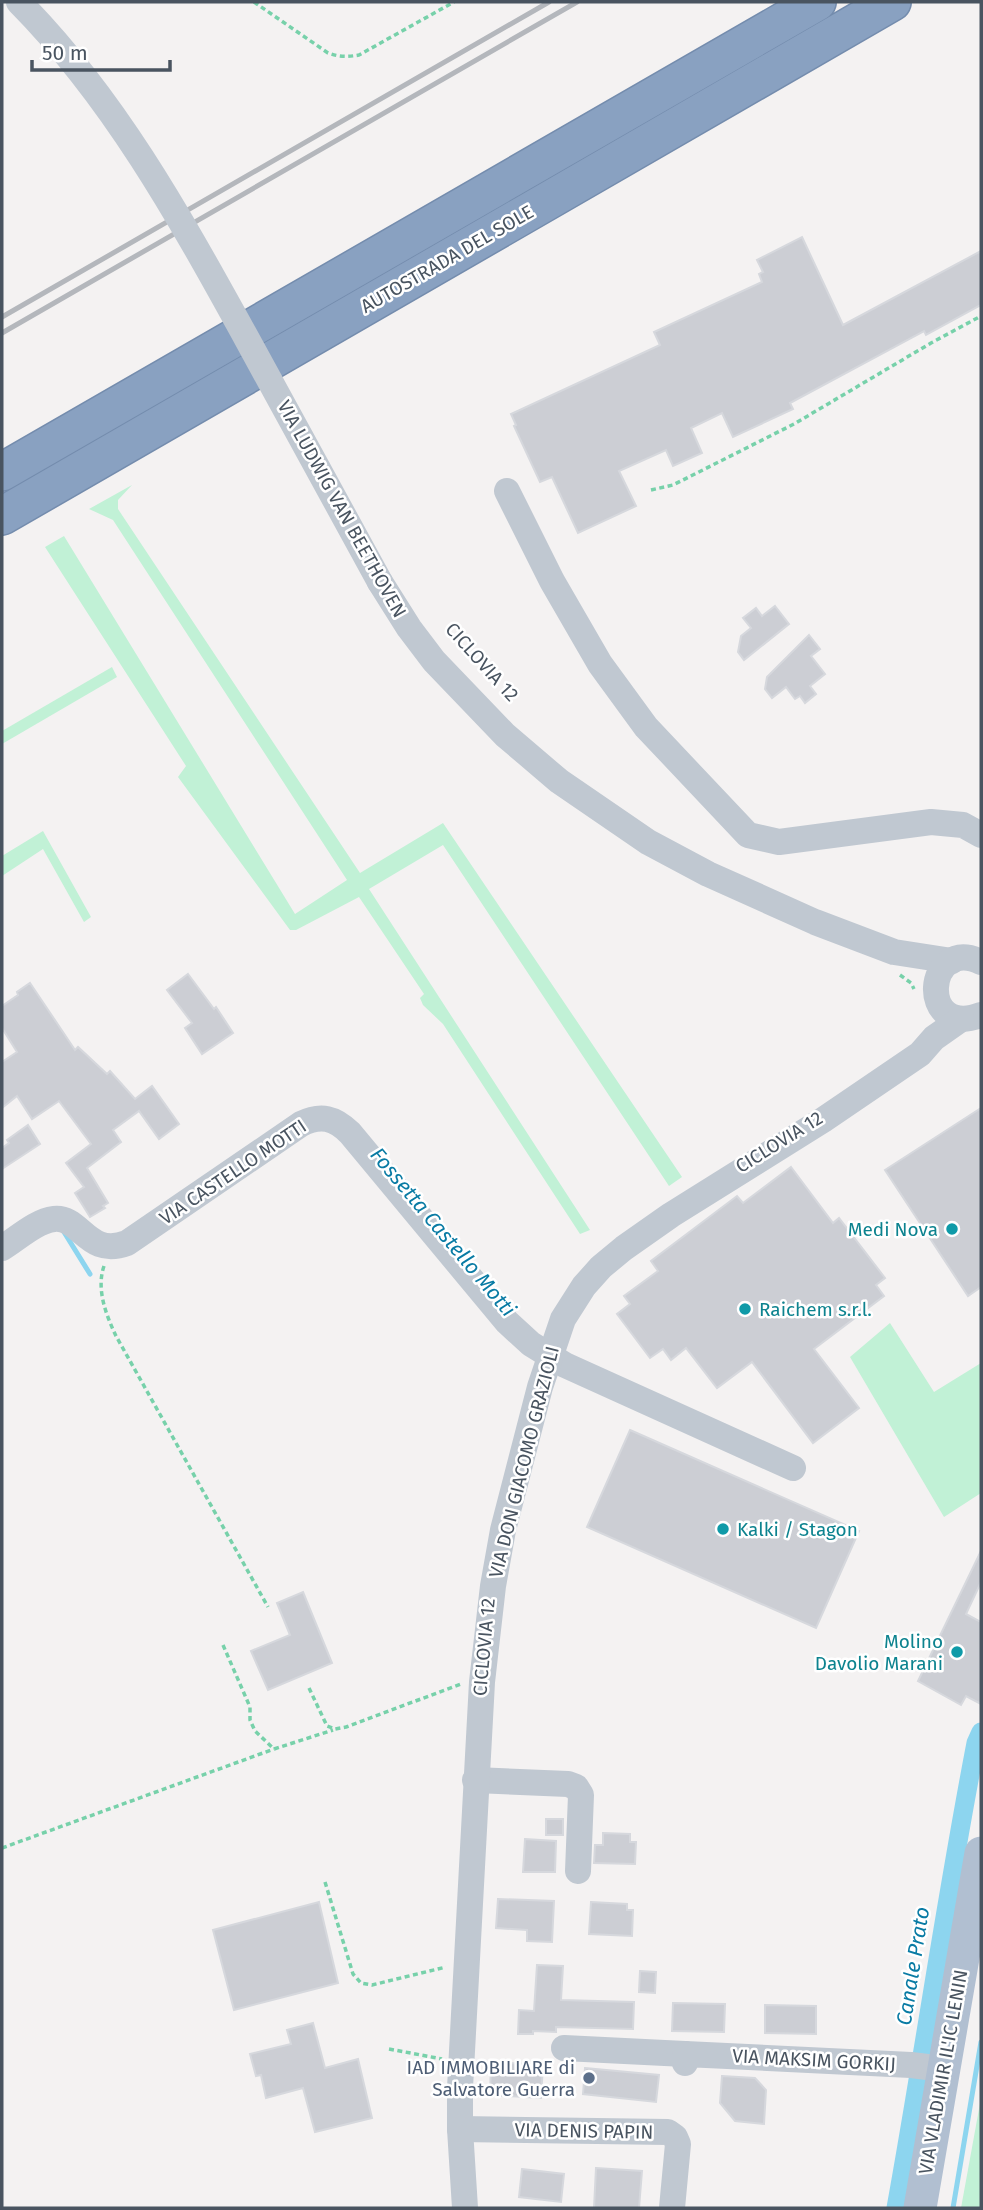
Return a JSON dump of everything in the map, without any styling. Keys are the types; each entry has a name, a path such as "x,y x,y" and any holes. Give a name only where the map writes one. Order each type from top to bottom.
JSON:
{"highway":[{"name":"AUTOSTRADA DEL SOLE","path":"2,472 817,2"},
{"name":"AUTOSTRADA DEL SOLE","path":"2,516 892,2"}],"main road":[{"name":"VIA VLADIMIR IL'IC LENIN","path":"920,2208 928,2067 981,1853"}],"street":[{"name":"VIA LUDWIG VAN BEETHOVEN","path":"19,2 89,80 132,140 217,284 380,582 409,628 453,682 505,735 590,804 648,842 708,874 815,922 890,951 951,961 968,958 981,962"},
{"path":"507,491 552,580 600,664 646,727 748,835 779,842 931,822 962,825 981,835"},
{"name":"VIA LUDWIG VAN BEETHOVEN","path":"890,951 946,1013 974,1018"},
{"path":"929,995 938,974 951,961"},
{"name":"VIA DON GIACOMO GRAZIOLI","path":"901,1066 921,1035 929,995"},
{"name":"VIA DON GIACOMO GRAZIOLI","path":"465,2208 460,2129 461,2063 482,1676 503,1530 550,1355 563,1320 584,1286 616,1254 671,1215 823,1120 920,1054 934,1038 974,1018"},
{"name":"VIA CASTELLO MOTTI","path":"117,1247 127,1243 301,1124 317,1117 327,1118 342,1125 350,1133 507,1322 531,1344 565,1365 793,1468"},
{"path":"2,1248 52,1219 66,1222 101,1245 117,1247"},
{"path":"475,1780 568,1784 576,1787 581,1795 578,1871"},
{"name":"VIA MAKSIM GORKIJ","path":"564,2048 685,2059 928,2067"},
{"name":"VIA DENIS PAPIN","path":"460,2129 668,2132 675,2137 678,2144 672,2208"}],"path":[{"path":"254,2 328,53 337,57 348,57 359,55 454,2"},
{"path":"651,490 673,485 794,424 981,316"},
{"path":"890,951 881,965 929,995"},
{"path":"117,1247 107,1259 100,1276 107,1317 268,1607"},
{"path":"223,1644 250,1707 250,1720 255,1731 274,1748"},
{"path":"2,1848 274,1748 346,1727 482,1676"},
{"path":"309,1688 327,1726 335,1729"},
{"path":"324,1882 353,1975 361,1983 372,1985 443,1967 466,1969"},
{"path":"389,2049 461,2063"}],"green space":[{"path":"132,485 118,500 118,509 360,873 443,823 682,1177 669,1186 443,845 369,889 590,1230 580,1234 443,1024 423,1005 420,998 424,994 359,897 296,930 290,930 178,777 186,766 45,547 64,536 295,914 347,880 113,520 89,509"},
{"path":"112,667 117,677 2,744 2,731"},
{"path":"43,831 91,917 84,922 43,849 2,876 2,856"},
{"path":"890,1323 934,1392 981,1363 981,1493 944,1517 850,1357"},
{"path":"981,2098 981,2208 961,2208"}],"building":[{"path":"802,237 843,325 981,251 981,305 926,335 924,331 790,403 793,409 733,437 722,413 691,428 702,453 673,466 666,450 619,471 636,506 578,533 552,477 540,482 511,414 660,345 654,332 762,282 759,274 763,272 757,260"},
{"path":"775,606 789,624 744,660 738,652 741,636 751,628 743,618 756,608 762,616"},
{"path":"809,635 820,649 811,656 825,674 810,686 816,694 805,703 800,696 795,699 786,687 772,698 765,689 767,677"},
{"path":"188,974 214,1009 216,1007 233,1033 202,1054 185,1028 192,1023 167,990"},
{"path":"30,983 75,1050 78,1047 107,1074 110,1071 135,1099 152,1086 179,1124 159,1139 139,1111 113,1130 121,1142 87,1168 108,1203 103,1206 105,1208 90,1217 75,1193 84,1187 66,1163 91,1144 59,1101 32,1119 17,1096 2,1108 2,1062 17,1052 2,1028 2,1006"},
{"name":"Medi Nova","path":"981,1108 981,1287 968,1296 885,1170"},
{"path":"28,1125 40,1144 2,1169 2,1148 9,1143 7,1140"},
{"name":"Raichem s.r.l.","path":"791,1167 833,1223 839,1218 885,1278 876,1285 884,1296 814,1349 859,1408 813,1443 752,1362 717,1388 686,1348 671,1360 663,1349 650,1358 617,1314 630,1304 624,1296 658,1271 651,1261 737,1196 743,1203"},
{"name":"Kalki / Stagon","path":"630,1430 859,1531 816,1628 587,1527"},
{"name":"Molino Davolio Marani","path":"981,1551 981,1582 966,1614 981,1622 981,1704 966,1696 961,1705 918,1681"},
{"path":"303,1592 332,1663 268,1690 251,1651 290,1635 277,1603"},
{"path":"546,1819 563,1819 563,1835 546,1835"},
{"path":"603,1833 630,1834 630,1842 636,1842 635,1864 594,1863 595,1845 603,1845"},
{"path":"525,1839 556,1841 555,1872 523,1872"},
{"path":"498,1899 554,1901 552,1942 527,1941 527,1930 496,1928"},
{"path":"319,1902 338,1983 234,2010 213,1930"},
{"path":"591,1902 627,1904 627,1910 633,1910 632,1936 589,1934"},
{"path":"537,1965 563,1966 561,2000 634,2002 633,2029 556,2027 556,2032 533,2031 533,2034 518,2034 519,2010 534,2011"},
{"path":"640,1971 656,1972 655,1993 639,1992"},
{"path":"673,2003 725,2004 724,2032 672,2031"},
{"path":"765,2005 816,2006 816,2034 765,2033"},
{"path":"313,2023 325,2068 358,2059 372,2118 315,2132 303,2088 266,2098 261,2075 256,2076 250,2054 291,2044 287,2030"},
{"path":"491,2062 543,2065 541,2098 490,2095"},
{"path":"585,2068 659,2075 656,2102 583,2094"},
{"path":"722,2076 755,2078 766,2090 764,2124 735,2121 720,2103"},
{"path":"596,2168 642,2171 639,2208 594,2208"},
{"path":"522,2169 564,2174 561,2202 519,2197"}],"waterway":[{"name":"Fossetta Castello Motti","path":"64,1232 90,1274"},
{"name":"Canale Prato","path":"896,2208 965,1801 976,1743 981,1732"},
{"path":"953,2208 981,2042"}],"railway":[{"path":"2,317 549,2"},
{"path":"2,333 577,2"}],"place":[{"name":"Medi Nova","path":"952,1229"},
{"name":"Raichem s.r.l.","path":"745,1309"},
{"name":"Kalki / Stagon","path":"723,1529"},
{"name":"Molino Davolio Marani","path":"957,1652"},
{"name":"IAD IMMOBILIARE di Salvatore Guerra","path":"589,2078"}]}
